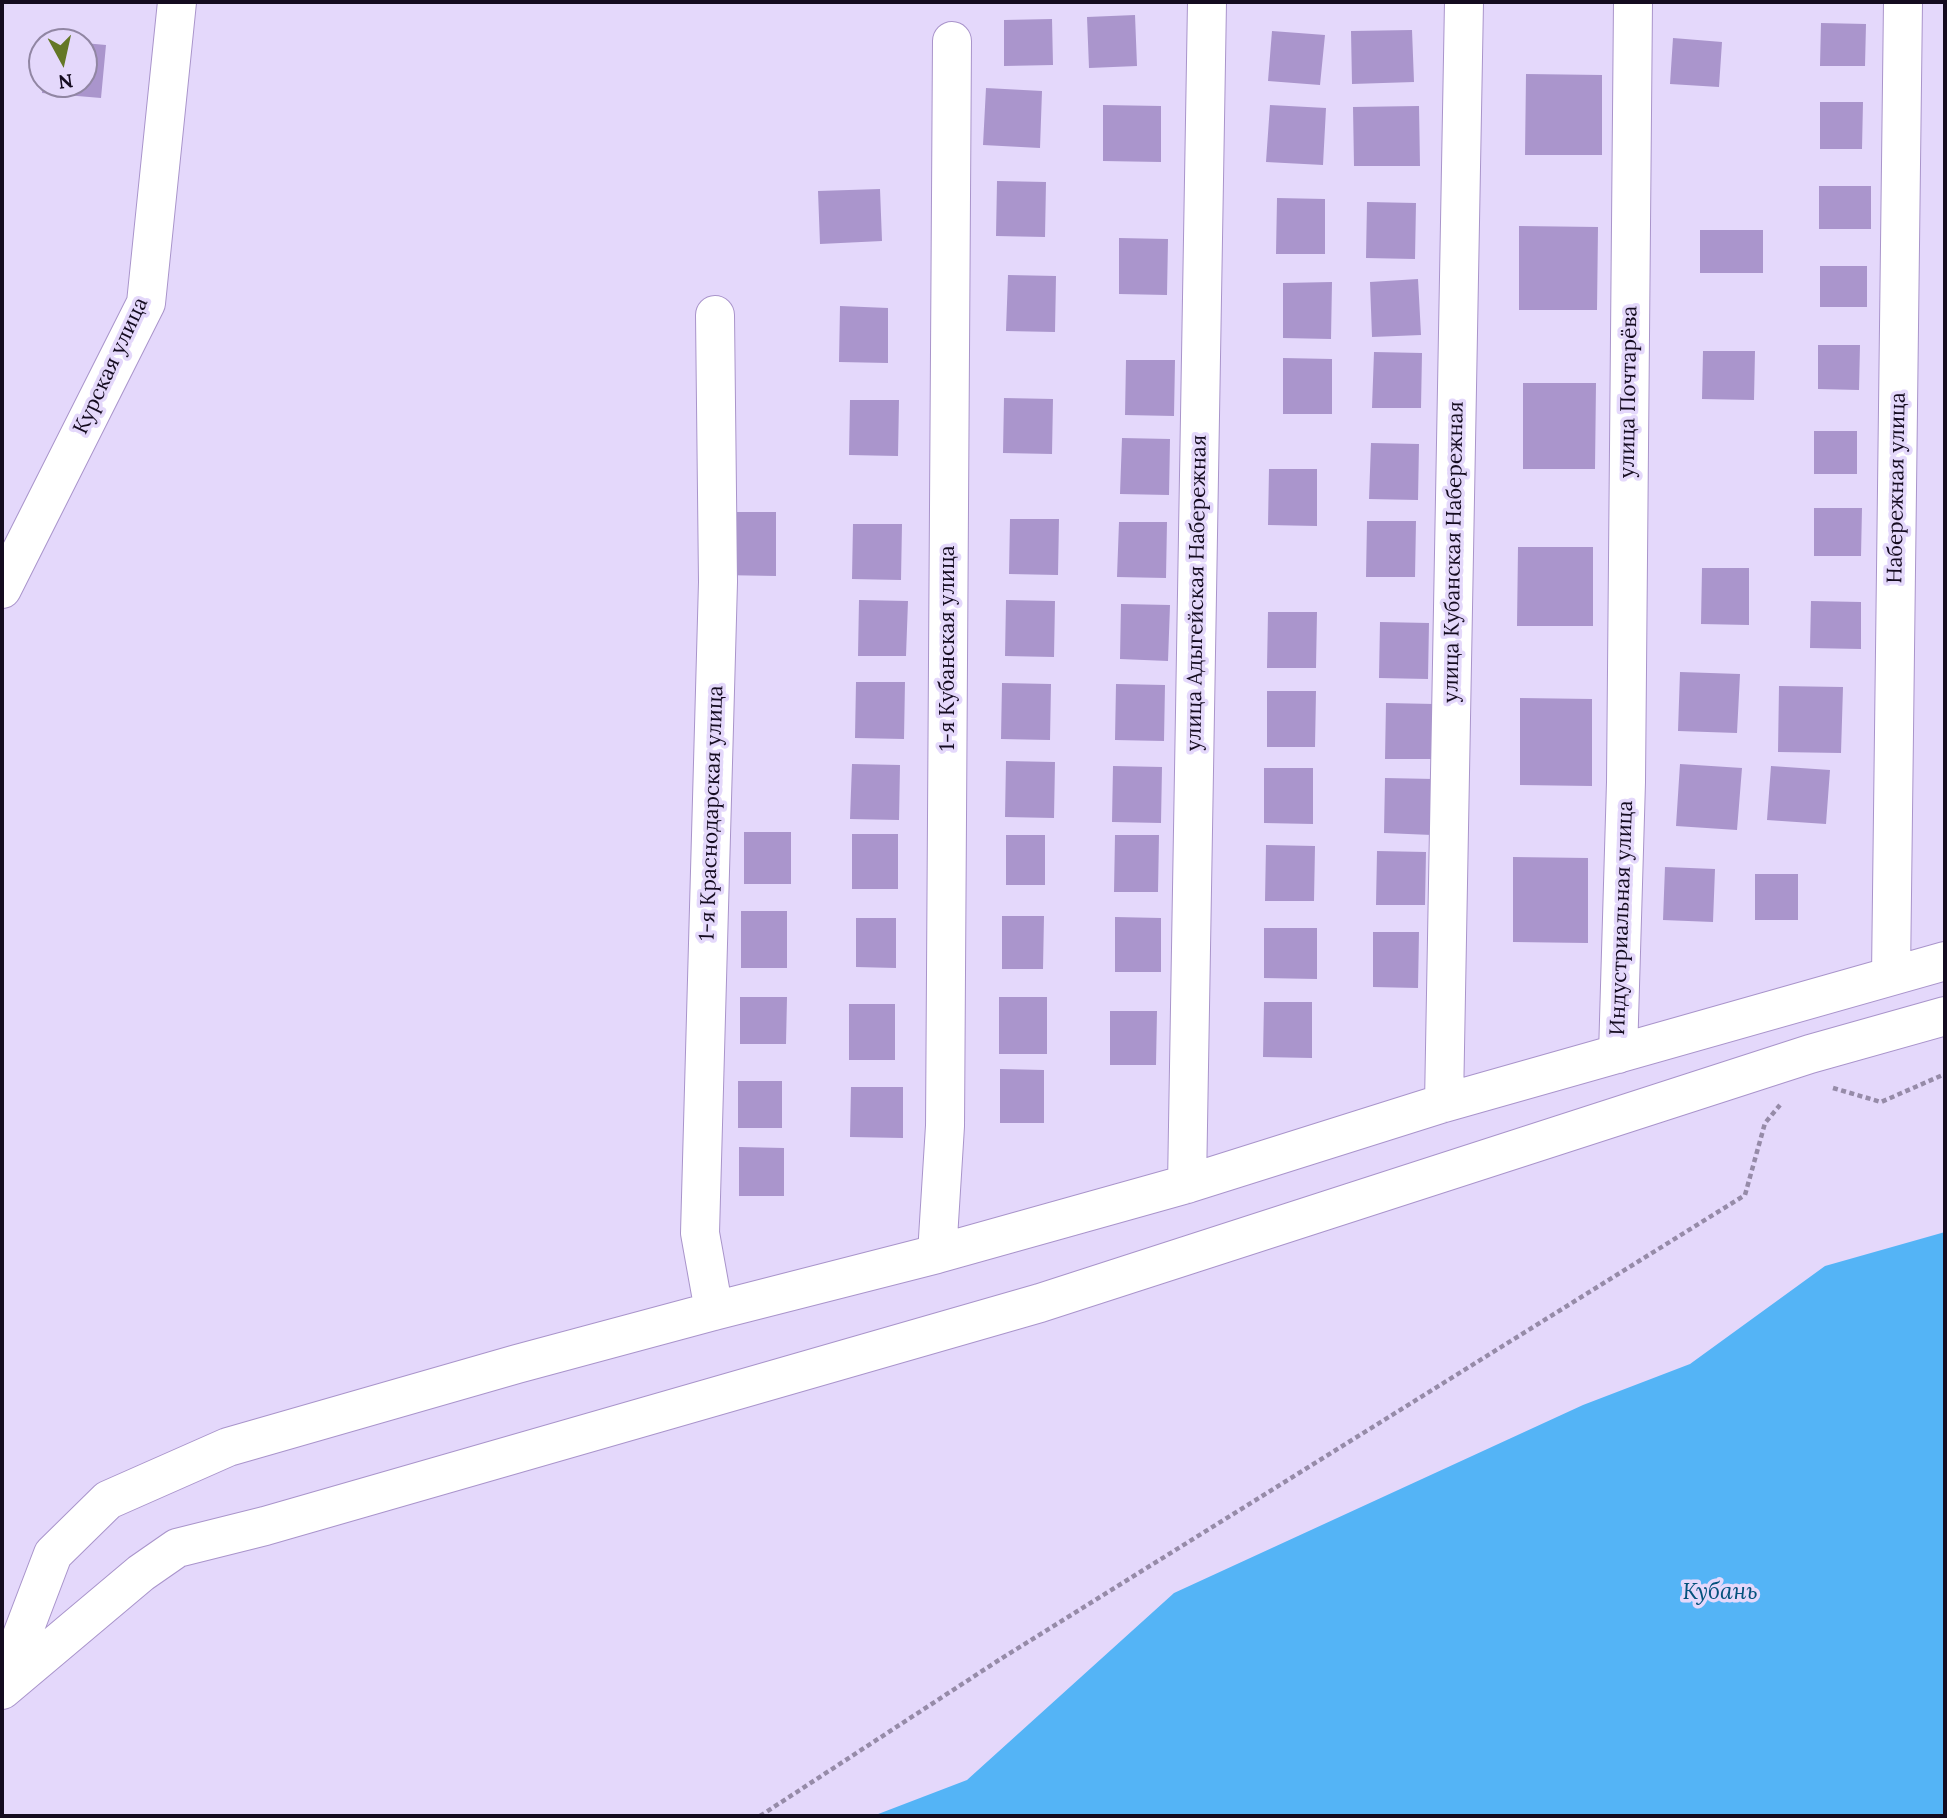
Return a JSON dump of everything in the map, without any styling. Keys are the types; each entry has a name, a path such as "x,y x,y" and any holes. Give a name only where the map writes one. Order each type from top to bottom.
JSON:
{"street":[{"name":"Курская улица","path":"2,589 146,303 177,2"},
{"name":"улица Адыгейская Набережная","path":"1187,1184 1207,2"},
{"name":"улица Кубанская Набережная","path":"1444,1103 1464,2"},
{"name":"улица Почтарёва","path":"1626,782 1633,2"},
{"name":"Набережная улица","path":"1891,975 1903,2"},
{"name":"1-я Кубанская улица","path":"937,1254 946,1112 952,41"},
{"name":"1-я Краснодарская улица","path":"714,1311 700,1233 718,582 715,315"},
{"name":"Индустриальная улица","path":"1618,1054 1626,782"},
{"path":"2,1689 53,1554 108,1500 228,1447 530,1360 937,1254 1187,1184 1444,1103 1945,961"},
{"path":"2,1689 141,1573 177,1548 265,1526 1040,1303 1806,1066 1945,1016"}],"path":[{"path":"760,1816 999,1660 1745,1195 1765,1123 1806,1066 1881,1102 1945,1074"}],"water":[{"name":"Кубань","path":"1945,1232 1945,1816 873,1816 967,1780 1174,1593 1583,1405 1690,1364 1825,1266"}],"building":[{"path":"1135,15 1137,66 1089,68 1087,17"},
{"path":"1052,19 1053,65 1004,66 1004,20"},
{"path":"1821,23 1866,24 1865,66 1820,66"},
{"path":"1412,30 1414,82 1352,84 1351,31"},
{"path":"1272,31 1325,35 1320,85 1268,81"},
{"path":"1673,38 1722,42 1719,87 1670,84"},
{"path":"98,44 106,45 101,98 98,98"},
{"path":"1526,74 1602,75 1602,155 1525,155"},
{"path":"986,88 1042,91 1040,148 983,145"},
{"path":"1820,102 1863,102 1862,149 1820,149"},
{"path":"1103,105 1161,106 1161,162 1103,161"},
{"path":"1270,105 1326,108 1323,165 1266,162"},
{"path":"1419,106 1420,166 1354,166 1353,107"},
{"path":"997,181 1046,182 1045,237 996,236"},
{"path":"1819,186 1871,186 1871,229 1819,229"},
{"path":"880,189 882,241 820,244 818,191"},
{"path":"1277,198 1325,199 1325,254 1276,254"},
{"path":"1367,202 1416,203 1415,259 1366,258"},
{"path":"1519,226 1598,227 1597,310 1519,310"},
{"path":"1700,230 1763,230 1763,273 1700,273"},
{"path":"1119,238 1168,239 1167,295 1119,294"},
{"path":"1820,266 1867,266 1867,307 1820,307"},
{"path":"1008,275 1056,276 1055,332 1006,331"},
{"path":"1418,279 1421,335 1372,337 1370,282"},
{"path":"1332,282 1331,339 1283,338 1283,283"},
{"path":"840,306 888,308 888,363 839,362"},
{"path":"1818,345 1860,345 1859,390 1818,389"},
{"path":"1703,351 1755,351 1754,400 1702,399"},
{"path":"1374,352 1422,353 1421,408 1372,408"},
{"path":"1283,358 1332,359 1332,414 1283,414"},
{"path":"1126,360 1175,360 1174,416 1125,415"},
{"path":"1523,383 1596,383 1595,469 1523,469"},
{"path":"1004,398 1053,399 1052,454 1003,453"},
{"path":"850,400 899,400 898,456 849,455"},
{"path":"1814,431 1857,431 1857,474 1814,474"},
{"path":"1122,438 1170,439 1169,495 1120,494"},
{"path":"1371,443 1419,444 1418,500 1369,499"},
{"path":"1269,469 1317,469 1317,526 1268,525"},
{"path":"1814,508 1862,508 1861,556 1814,556"},
{"path":"721,512 776,512 776,576 720,575"},
{"path":"1010,519 1059,519 1058,575 1009,574"},
{"path":"1367,521 1416,521 1415,577 1366,577"},
{"path":"1119,522 1167,522 1166,578 1117,577"},
{"path":"853,524 902,524 901,580 852,579"},
{"path":"1518,547 1593,547 1593,626 1517,626"},
{"path":"1702,568 1749,568 1749,625 1701,624"},
{"path":"859,600 908,601 906,656 858,656"},
{"path":"1006,600 1055,601 1054,657 1005,656"},
{"path":"1811,601 1861,602 1861,649 1810,648"},
{"path":"1121,604 1170,605 1168,661 1120,659"},
{"path":"1268,612 1317,612 1316,668 1267,668"},
{"path":"1380,622 1429,623 1428,679 1379,678"},
{"path":"1680,672 1740,674 1737,733 1678,731"},
{"path":"856,682 905,682 904,739 855,738"},
{"path":"1002,683 1051,684 1050,740 1001,739"},
{"path":"1116,684 1165,685 1164,741 1115,740"},
{"path":"1779,686 1843,687 1841,753 1778,752"},
{"path":"1267,691 1316,691 1315,747 1267,747"},
{"path":"1520,698 1592,699 1592,786 1520,785"},
{"path":"1386,703 1435,704 1433,759 1385,759"},
{"path":"1006,761 1055,762 1054,818 1005,817"},
{"path":"852,764 900,765 899,820 850,819"},
{"path":"1680,764 1742,768 1737,830 1676,826"},
{"path":"1113,766 1162,767 1161,823 1112,822"},
{"path":"1771,766 1830,770 1826,824 1767,820"},
{"path":"1264,768 1313,768 1313,824 1264,823"},
{"path":"1385,778 1434,779 1432,835 1384,833"},
{"path":"744,832 791,832 791,884 744,884"},
{"path":"852,834 898,834 898,889 852,889"},
{"path":"1006,835 1045,835 1045,885 1006,885"},
{"path":"1115,835 1159,835 1158,892 1114,892"},
{"path":"1266,845 1315,846 1314,901 1265,901"},
{"path":"1377,851 1426,852 1425,905 1376,905"},
{"path":"1513,857 1588,858 1588,943 1513,942"},
{"path":"1665,867 1715,869 1713,922 1663,920"},
{"path":"1755,874 1798,874 1798,920 1755,920"},
{"path":"741,911 787,911 787,968 741,968"},
{"path":"1002,916 1044,916 1043,969 1002,969"},
{"path":"1115,917 1161,918 1161,972 1115,972"},
{"path":"856,918 896,918 896,968 856,967"},
{"path":"1264,928 1317,928 1317,979 1264,978"},
{"path":"1373,932 1419,932 1418,988 1373,987"},
{"path":"740,997 787,997 786,1044 740,1044"},
{"path":"999,997 1047,997 1047,1054 999,1054"},
{"path":"1264,1002 1312,1002 1312,1058 1263,1057"},
{"path":"849,1004 895,1004 895,1060 849,1060"},
{"path":"1110,1011 1157,1011 1156,1065 1110,1065"},
{"path":"1000,1069 1044,1070 1044,1123 1000,1123"},
{"path":"738,1081 782,1081 782,1128 738,1128"},
{"path":"851,1087 903,1087 903,1138 850,1137"},
{"path":"739,1147 784,1148 784,1196 739,1196"}]}
